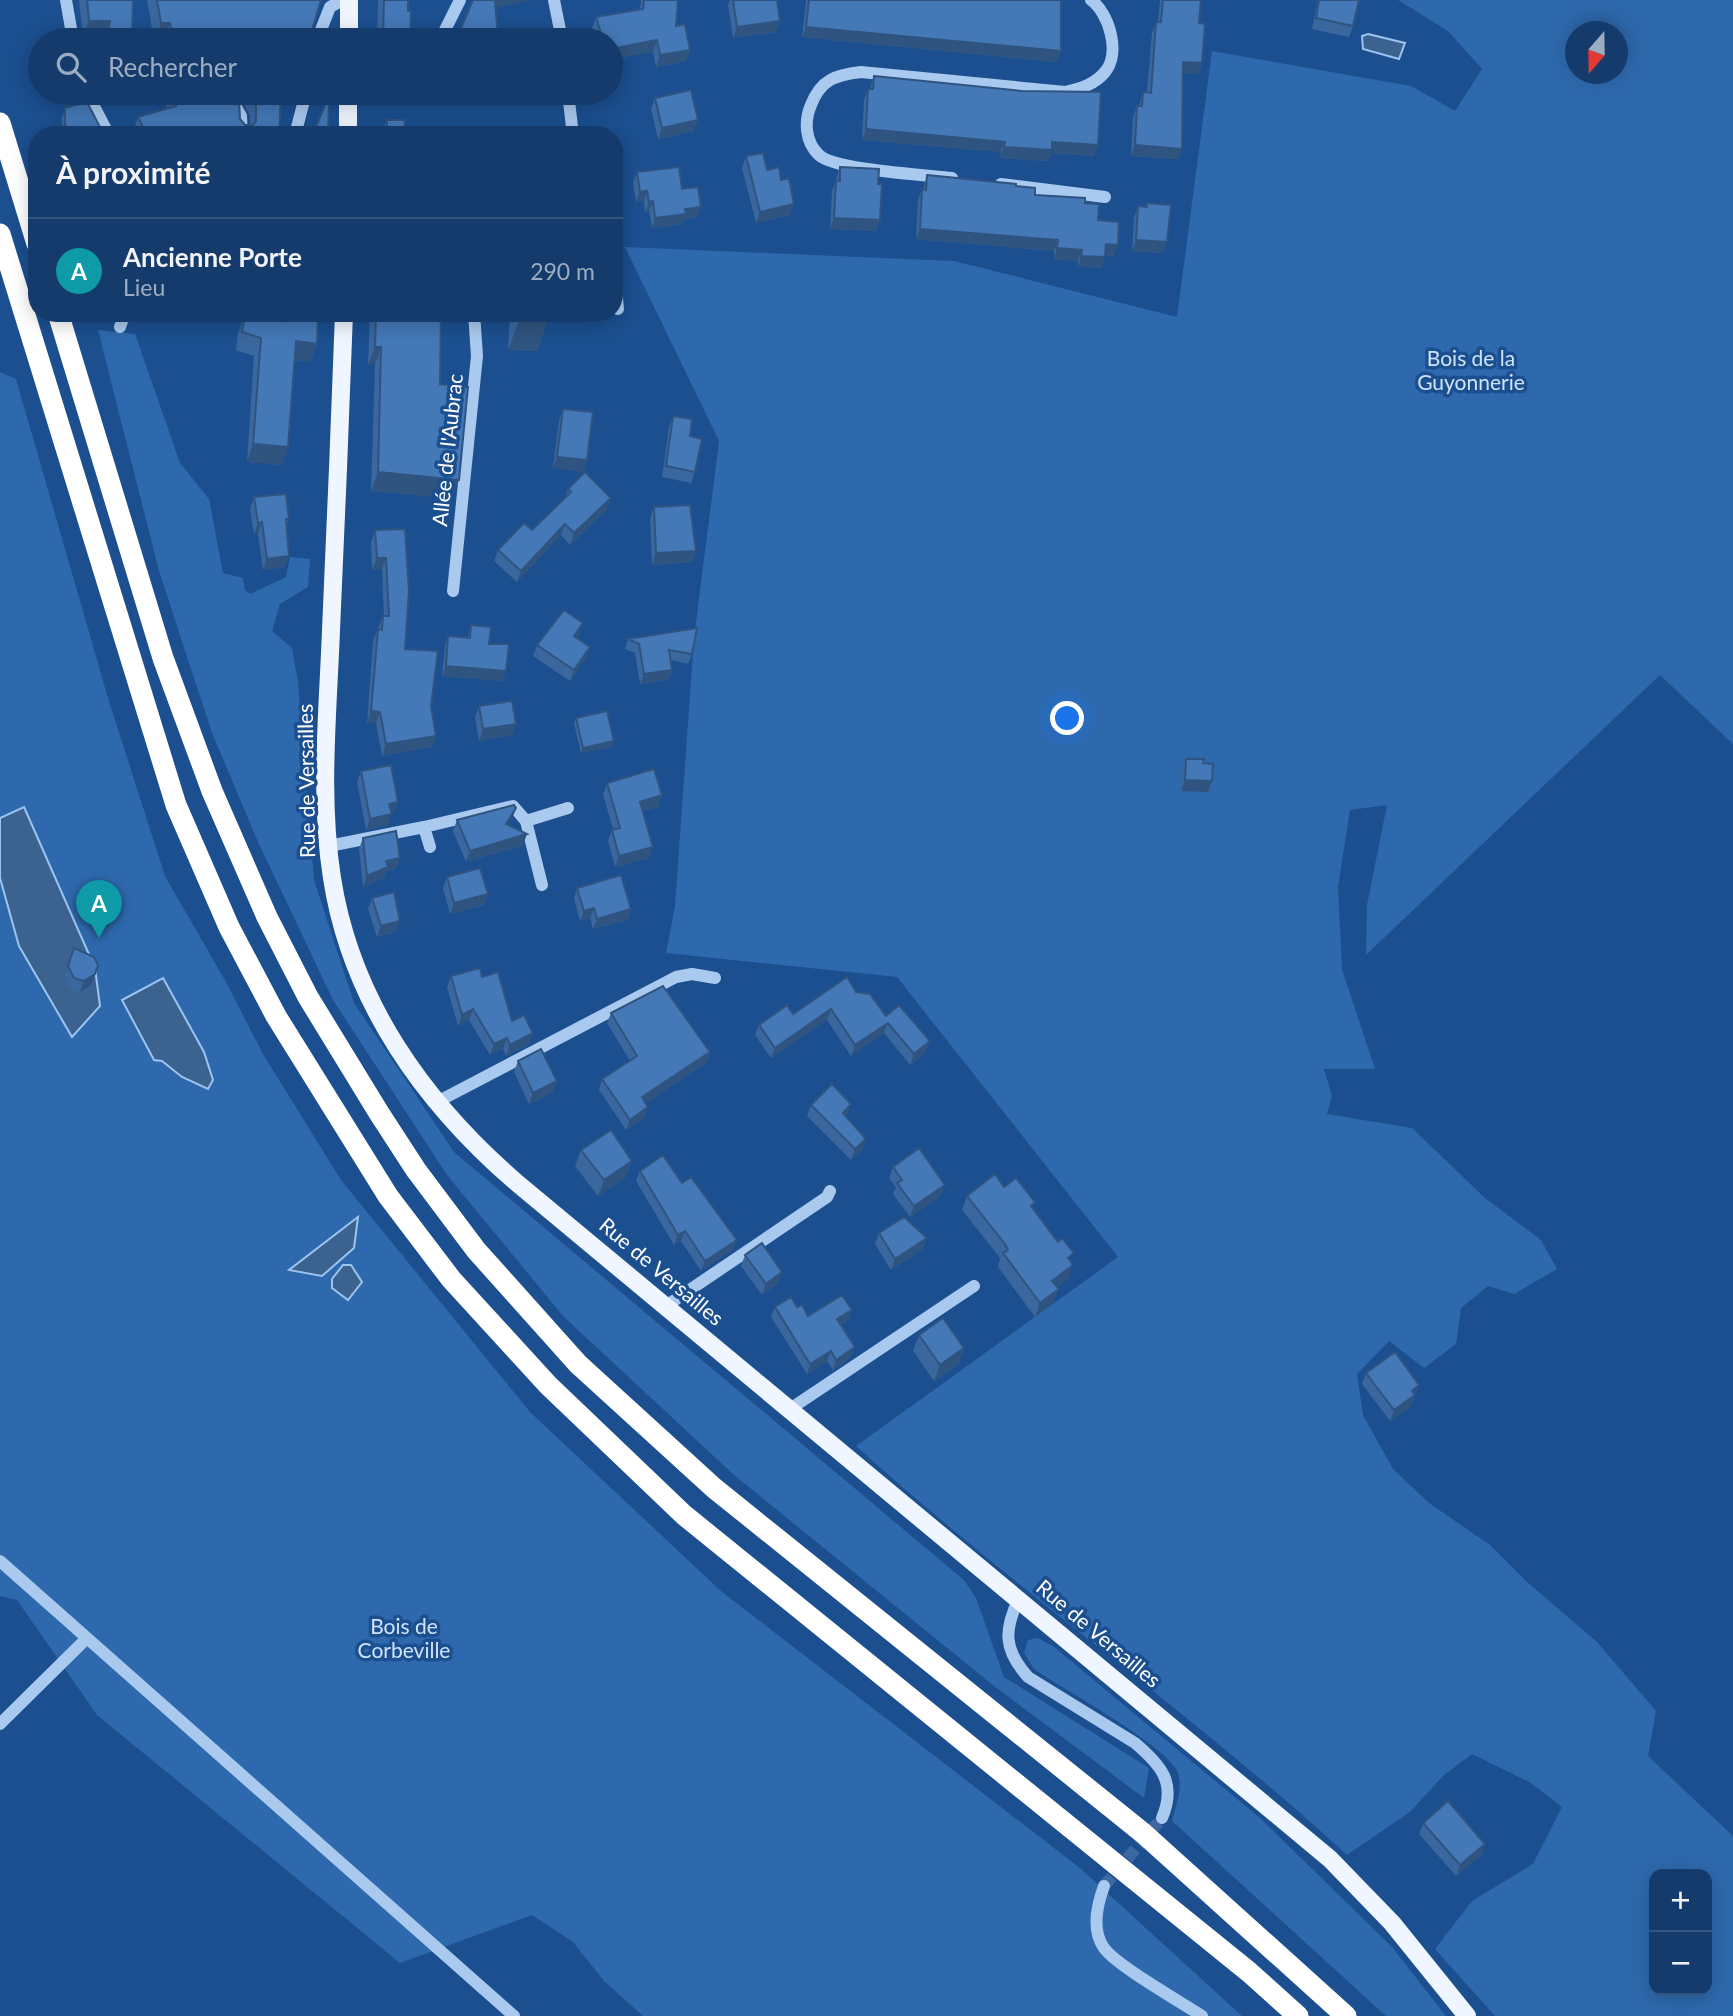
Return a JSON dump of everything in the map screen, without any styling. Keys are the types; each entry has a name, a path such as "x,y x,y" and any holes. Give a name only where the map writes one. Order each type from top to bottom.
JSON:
{"highway":[{"path":"0,123 28,215"},
{"path":"0,234 176,805 229,927 276,1016 388,1196 451,1279 548,1385 665,1498 1249,1972 1298,2016"},
{"path":"61,322 163,658 212,790 267,918 308,997 379,1113 416,1170 476,1250 578,1364 714,1488 1143,1833 1346,2016"}],"main road":[{"path":"349,0 349,28"},
{"path":"348,105 348,126"},
{"name":"Rue de Versailles","path":"344,322 327,739 329,846 341,918 369,997 405,1062 435,1102 489,1159 1329,1859 1392,1923 1468,2016"}],"street":[{"path":"66,0 71,28"},
{"path":"322,28 330,7 343,0"},
{"path":"446,28 460,0"},
{"path":"554,0 560,28"},
{"path":"968,180 845,165 819,156 808,138 806,115 815,93 835,75 861,72 1065,92 1089,86 1108,70 1112,48 1108,24 1091,0"},
{"path":"93,105 104,126"},
{"path":"235,105 241,116 242,126"},
{"path":"297,126 303,105"},
{"path":"569,105 572,126"},
{"path":"982,182 1105,197"},
{"path":"120,327 122,322"},
{"name":"Allée de l'Aubrac","path":"453,591 477,356 475,322"},
{"path":"329,846 513,806 526,821 542,885"},
{"path":"526,821 568,808"},
{"path":"424,827 430,847"},
{"path":"435,1102 676,977 692,974 715,978"},
{"path":"666,1306 827,1197 830,1192"},
{"path":"790,1409 975,1286"},
{"path":"0,1561 514,2016"},
{"path":"1019,1598 1008,1622 1007,1637 1018,1666 1028,1677 1135,1742 1150,1756 1167,1778 1170,1795 1162,1818"},
{"path":"0,1724 87,1638"},
{"path":"1104,1886 1097,1904 1097,1924 1103,1948 1202,2016"}],"green space":[{"name":"Bois de la Guyonnerie","path":"1398,0 1733,0 1733,744 1660,675 1366,955 1367,905 1387,805 1350,810 1338,887 1342,969 1375,1069 1324,1069 1332,1096 1327,1114 1412,1128 1485,1198 1541,1240 1557,1269 1514,1294 1488,1286 1461,1308 1456,1344 1424,1368 1389,1341 1357,1374 1363,1415 1393,1469 1429,1503 1490,1545 1526,1581 1597,1642 1656,1711 1648,1756 1733,1836 1733,2016 1495,2016 1435,1949 1472,1901 1533,1864 1562,1807 1531,1783 1472,1754 1443,1776 1410,1812 1347,1855 1226,1750 977,1550 856,1446 1118,1257 897,977 666,953 675,906 694,638 719,441 625,247 954,261 1177,317 1212,51 1411,86 1455,111 1482,69 1448,31"},
{"path":"98,330 135,334 180,463 209,499 223,573 243,578 245,590 250,594 286,577 290,557 310,559 308,587 280,604 272,631 292,648 298,682 314,880 354,1003 454,1152 964,1580 976,1598 1004,1677 1149,1768 1144,1798 994,1686 734,1475 563,1316 447,1175 333,1000 258,842 212,733 159,571"},
{"name":"Bois de Corbeville","path":"0,372 16,379 108,698 165,876 226,982 263,1054 341,1180 530,1412 721,1591 1080,1868 1242,2016 643,2016 604,1981 573,1942 532,1915 400,1963 97,1715 17,1600 0,1596"},
{"path":"1038,1638 1054,1647 1260,1818 1392,1947 1446,2016 1386,2016 1172,1821 1180,1785 1178,1773 1171,1762 1114,1719 1034,1669 1024,1653 1028,1640"}],"shaded area":[{"path":"1368,34 1405,43 1399,59 1363,49 1362,36"},
{"path":"24,807 95,968 100,1006 72,1037 19,946 0,878 0,818"},
{"path":"163,978 204,1052 213,1080 208,1089 182,1077 162,1061 154,1060 122,1000"},
{"path":"358,1217 354,1248 322,1276 289,1270"},
{"path":"343,1265 351,1265 362,1282 348,1300 332,1288 332,1279"}],"building":[{"path":"87,0 133,0 132,28 109,28 110,21 89,21"},
{"path":"157,0 321,0 313,28 171,28 170,23 161,23"},
{"path":"384,0 408,0 410,28 383,28"},
{"path":"473,0 495,0 497,28 461,28"},
{"path":"644,0 678,0 676,26 685,24 690,50 660,55 657,40 623,47 623,28 599,28 596,17 643,9"},
{"path":"733,0 777,0 780,21 737,27"},
{"path":"809,0 1061,0 1061,51 806,27"},
{"path":"1163,0 1201,0 1199,23 1205,24 1202,63 1183,62 1182,149 1135,145 1137,106 1142,106 1143,92 1151,93 1156,22 1161,22"},
{"path":"1319,0 1359,0 1353,26 1316,18"},
{"path":"874,76 1022,91 1101,92 1098,145 1052,142 1052,150 1004,147 1005,142 866,129 868,89 873,89"},
{"path":"691,90 698,120 662,128 655,98"},
{"path":"89,105 99,126 65,126 65,108"},
{"path":"239,105 240,119 245,125 253,125 256,121 256,105 280,105 279,126 142,126 138,117 176,106"},
{"path":"325,105 329,105 328,126 317,126"},
{"path":"387,120 405,120 405,126 387,126"},
{"path":"763,153 767,170 779,167 781,180 789,178 794,204 760,212 746,156"},
{"path":"679,167 682,189 698,187 701,207 685,209 686,214 655,218 653,201 649,202 647,191 640,192 637,172"},
{"path":"840,167 879,169 878,184 882,184 880,220 834,218 836,180 840,181"},
{"path":"927,175 1016,184 1035,188 1035,195 1085,198 1085,203 1099,204 1098,220 1119,222 1118,245 1106,244 1105,257 1081,256 1082,250 1057,248 1058,240 920,229 922,189 926,190"},
{"path":"1147,203 1171,205 1167,242 1136,240 1138,206 1147,207"},
{"path":"244,322 318,322 317,344 296,341 288,447 253,444 261,338 242,332"},
{"path":"376,322 441,322 440,384 468,387 459,480 378,472 381,347 375,347"},
{"path":"563,409 593,412 587,460 557,457"},
{"path":"673,416 692,419 690,436 702,439 695,472 666,466"},
{"path":"585,472 611,498 574,533 565,524 521,571 498,550 524,523 532,530 571,492 568,489"},
{"path":"286,494 289,556 267,559 262,522 258,523 254,497"},
{"path":"690,505 696,551 656,553 654,507"},
{"path":"405,529 409,591 405,649 438,651 431,706 436,736 386,744 380,712 371,711 378,629 382,630 383,616 389,616 386,558 377,558 375,530"},
{"path":"564,610 583,623 574,636 590,647 574,670 537,645"},
{"path":"471,625 491,627 489,644 509,644 506,671 446,666 448,636 470,638"},
{"path":"697,628 692,654 669,650 672,670 644,674 639,644 628,639"},
{"path":"512,701 516,724 483,729 479,706"},
{"path":"607,711 614,741 583,748 576,718"},
{"path":"1186,759 1204,759 1203,763 1213,764 1212,781 1185,780"},
{"path":"391,765 398,802 389,804 392,814 370,819 361,771"},
{"path":"654,769 662,795 640,802 653,847 619,856 612,830 620,828 607,783"},
{"path":"514,805 516,808 506,824 527,834 470,851 457,820"},
{"path":"396,831 400,858 386,861 388,867 367,876 363,838"},
{"path":"480,868 488,894 454,903 447,877"},
{"path":"621,875 631,909 597,919 594,908 584,911 577,888"},
{"path":"394,892 400,921 381,926 372,898"},
{"path":"74,948 94,957 98,965 95,974 84,981 74,978 68,966"},
{"path":"480,968 482,977 498,972 512,1021 524,1015 533,1033 510,1045 507,1038 494,1044 473,1009 462,1015 451,976"},
{"path":"847,977 856,992 870,994 886,1016 899,1005 930,1041 914,1054 888,1023 855,1045 831,1009 775,1048 759,1025 787,1005 793,1014"},
{"path":"663,986 710,1052 642,1097 648,1107 630,1120 602,1079 637,1056 611,1013"},
{"path":"541,1049 557,1081 533,1093 518,1061"},
{"path":"832,1084 851,1104 843,1113 866,1139 855,1149 811,1105"},
{"path":"611,1130 632,1161 604,1180 581,1150"},
{"path":"919,1148 945,1185 914,1206 897,1183 902,1180 893,1167"},
{"path":"663,1155 682,1183 691,1177 737,1240 705,1261 685,1231 678,1235 640,1171"},
{"path":"995,1174 1004,1187 1016,1178 1035,1202 1031,1206 1058,1242 1062,1238 1074,1253 1068,1258 1073,1265 1052,1281 1059,1289 1040,1303 1003,1253 1008,1250 1005,1244 967,1196"},
{"path":"904,1217 927,1238 895,1259 879,1233"},
{"path":"762,1243 782,1272 766,1284 745,1255"},
{"path":"842,1295 852,1310 837,1319 855,1347 836,1360 831,1351 810,1364 775,1307 791,1297 797,1307 802,1305 808,1316"},
{"path":"943,1318 964,1348 940,1365 919,1335"},
{"path":"1395,1352 1419,1385 1412,1391 1415,1395 1394,1410 1366,1373"},
{"path":"1448,1801 1485,1844 1460,1865 1423,1823"}],"tunnel":[{"path":"1104,1886 1162,1818"}],"place":[{"name":"Ancienne Porte","path":"99,938"}]}
